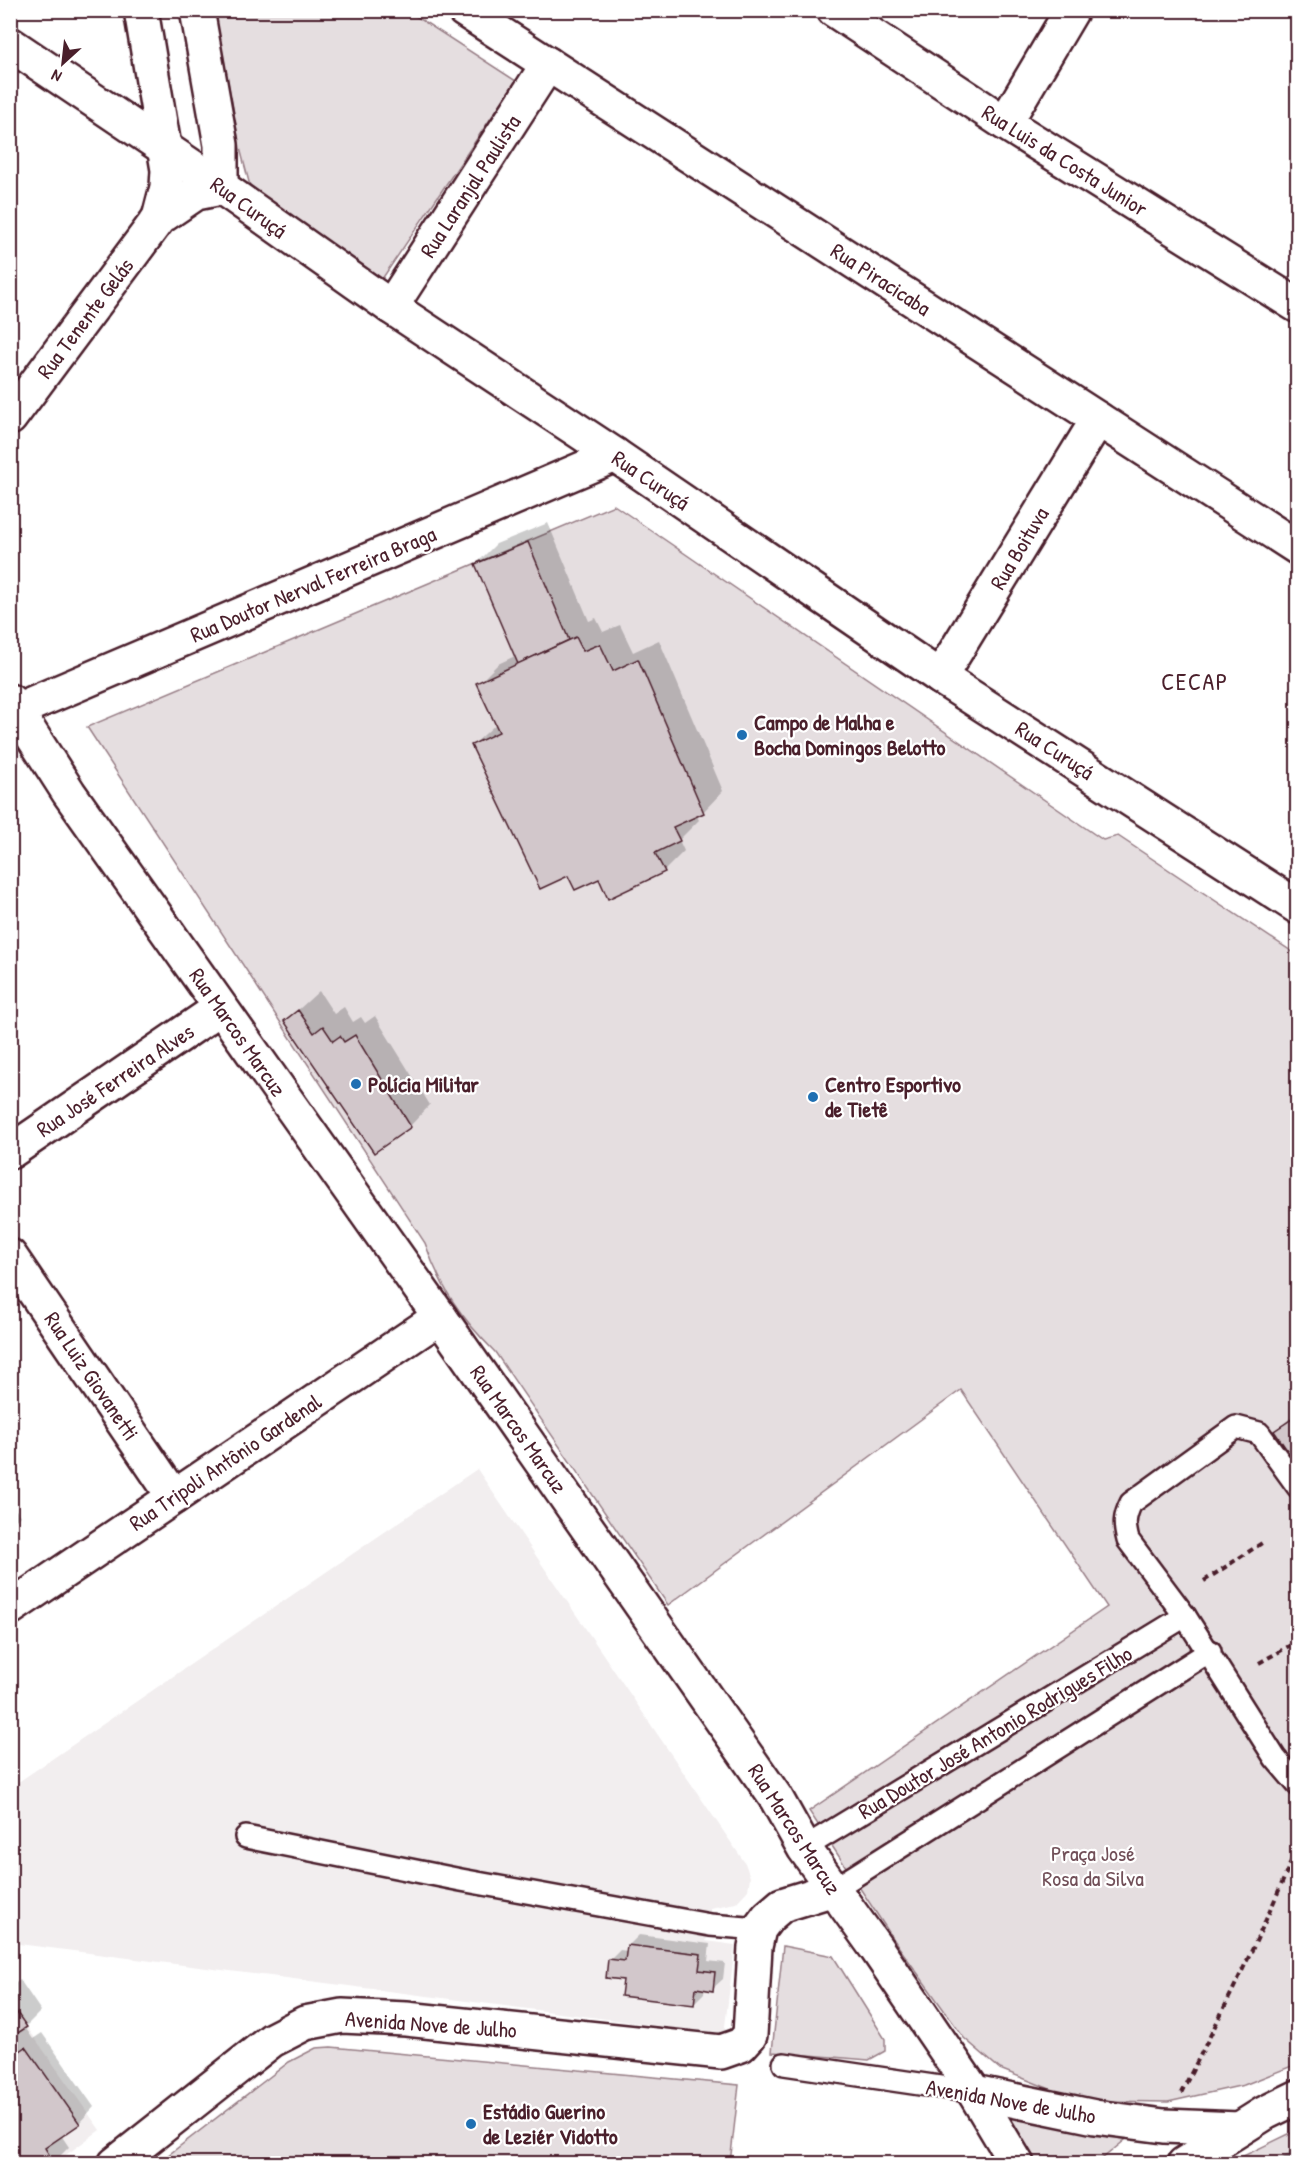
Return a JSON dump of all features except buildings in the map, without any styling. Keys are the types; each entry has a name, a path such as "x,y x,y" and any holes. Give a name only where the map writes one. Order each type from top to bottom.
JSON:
{"street":[{"name":"Rua Tenente Gelás","path":"141,10 168,170 167,187 159,218"},
{"path":"196,10 221,145 220,188"},
{"name":"Rua Piracicaba","path":"464,10 1298,548"},
{"name":"Rua Luis da Costa Junior","path":"834,10 1005,123 1294,295"},
{"path":"1005,123 1072,10"},
{"name":"Rua Curuçá","path":"10,44 391,308 615,455 940,677 1298,907"},
{"name":"Rua Laranjal Paulista","path":"391,308 548,64"},
{"name":"Rua Tenente Gelás","path":"10,418 159,218 196,193 220,188"},
{"name":"Rua Boituva","path":"940,677 1098,419"},
{"name":"Rua Doutor Nerval Ferreira Braga","path":"12,708 615,455"},
{"name":"Rua Marcos Marcuz","path":"12,708 69,793 440,1317 776,1798 804,1848 974,2092 1017,2163"},
{"name":"Rua José Ferreira Alves","path":"10,1152 220,1008"},
{"name":"Rua Luiz Giovanetti","path":"10,1256 174,1497"},
{"name":"Rua Tripoli Antônio Gardenal","path":"10,1608 440,1317"},
{"path":"782,1905 804,1848"},
{"path":"759,1929 768,1917 782,1905 834,1889"},
{"name":"Avenida Nove de Julho","path":"115,2163 272,2040 305,2022 342,2016 406,2019 721,2052 741,2045 750,2035 754,1947 759,1929"},
{"name":"Avenida Nove de Julho","path":"974,2092 1095,2117 1164,2126 1239,2129"},
{"path":"1184,2163 1239,2129 1298,2097"}],"lane":[{"path":"1298,1488 1259,1433 1236,1427 1131,1503 1124,1515 1124,1527 1128,1540 1185,1616 1275,1758 1298,1785"},
{"name":"Rua Doutor José Antonio Rodrigues Filho","path":"804,1848 1185,1616"},
{"name":"Rua Doutor José Antonio Rodrigues Filho","path":"834,1889 1209,1651"},
{"path":"246,1837 461,1880 710,1925 759,1929"},
{"name":"Avenida Nove de Julho","path":"784,2064 974,2092"}],"path":[{"path":"1204,1581 1262,1543"},
{"path":"1259,1664 1298,1641"},
{"path":"1164,2126 1247,1962 1298,1844"}],"shaded area":[{"path":"477,1469 745,1863 750,1877 748,1890 736,1903 710,1908 710,1925 706,1941 735,1945 724,2034 11,1943 11,1787"},
{"path":"10,2003 100,2130 55,2163 11,2163"}],"green space":[{"path":"215,11 408,11 516,81 380,282 275,214 250,186 240,148"},
{"name":"Centro Esportivo de Tietê","path":"614,505 1103,840 1118,836 1297,955 1297,2064 1244,2085 1168,2102 1100,2101 1055,2091 1000,2069 964,2038 898,1946 809,1811 1107,1607 961,1390 668,1605 495,1352 453,1302 438,1275 425,1243 87,727"},
{"path":"783,1946 833,1956 885,2039 885,2051 869,2060 772,2052"},
{"name":"Estádio Guerino de Leziér Vidotto","path":"331,2047 739,2085 730,2163 158,2163 289,2062 316,2048"},
{"path":"1014,2110 1136,2131 1097,2163 1031,2164 1004,2131"},
{"path":"1297,2130 1297,2163 1229,2163"}],"place":[{"name":"Campo de Malha e Bocha Domingos Belotto","path":"742,735"},
{"name":"Polícia Militar","path":"356,1084"},
{"name":"Centro Esportivo de Tietê","path":"813,1097"},
{"name":"Estádio Guerino de Leziér Vidotto","path":"471,2124"}],"district":[{"name":"CECAP","path":"1195,681"}],"park label":[{"name":"Praça José Rosa da Silva","path":"1093,1866"}]}
